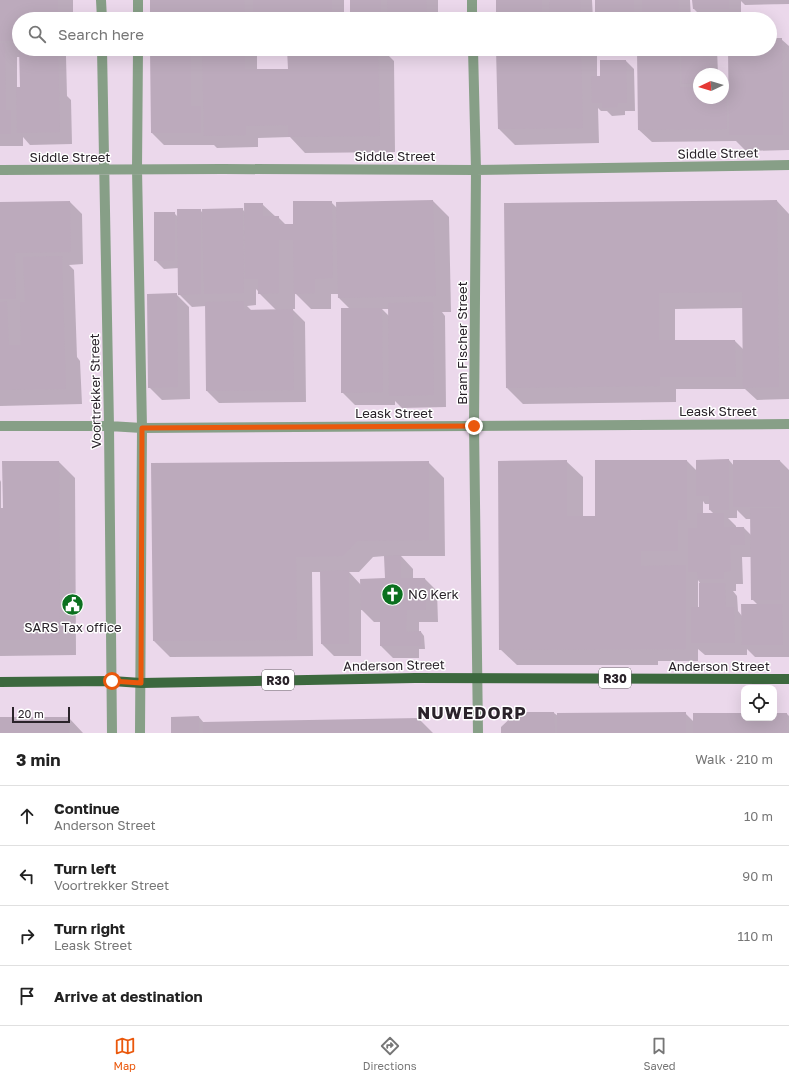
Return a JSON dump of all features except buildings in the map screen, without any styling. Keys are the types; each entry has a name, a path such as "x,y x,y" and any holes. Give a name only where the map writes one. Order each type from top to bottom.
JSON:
{"main road":[{"name":"Anderson Street","path":"0,682 112,681 141,683 416,678 789,679"}],"street":[{"path":"101,0 102,12"},
{"path":"138,0 138,12"},
{"path":"472,0 472,12"},
{"name":"Voortrekker Street","path":"102,56 109,426 112,733"},
{"path":"138,56 137,169 142,428 140,733"},
{"name":"Bram Fischer Street","path":"473,56 476,170 474,426 478,733"},
{"name":"Siddle Street","path":"0,170 476,170 789,165"},
{"name":"Leask Street","path":"0,426 109,426 142,428 789,424"}],"place":[{"name":"NG Kerk","path":"393,594"},
{"name":"SARS Tax office","path":"73,605"}],"district":[{"name":"NUWEDORP","path":"472,712"}],"route":[{"path":"112,681 141,683 142,428 474,426"}]}
